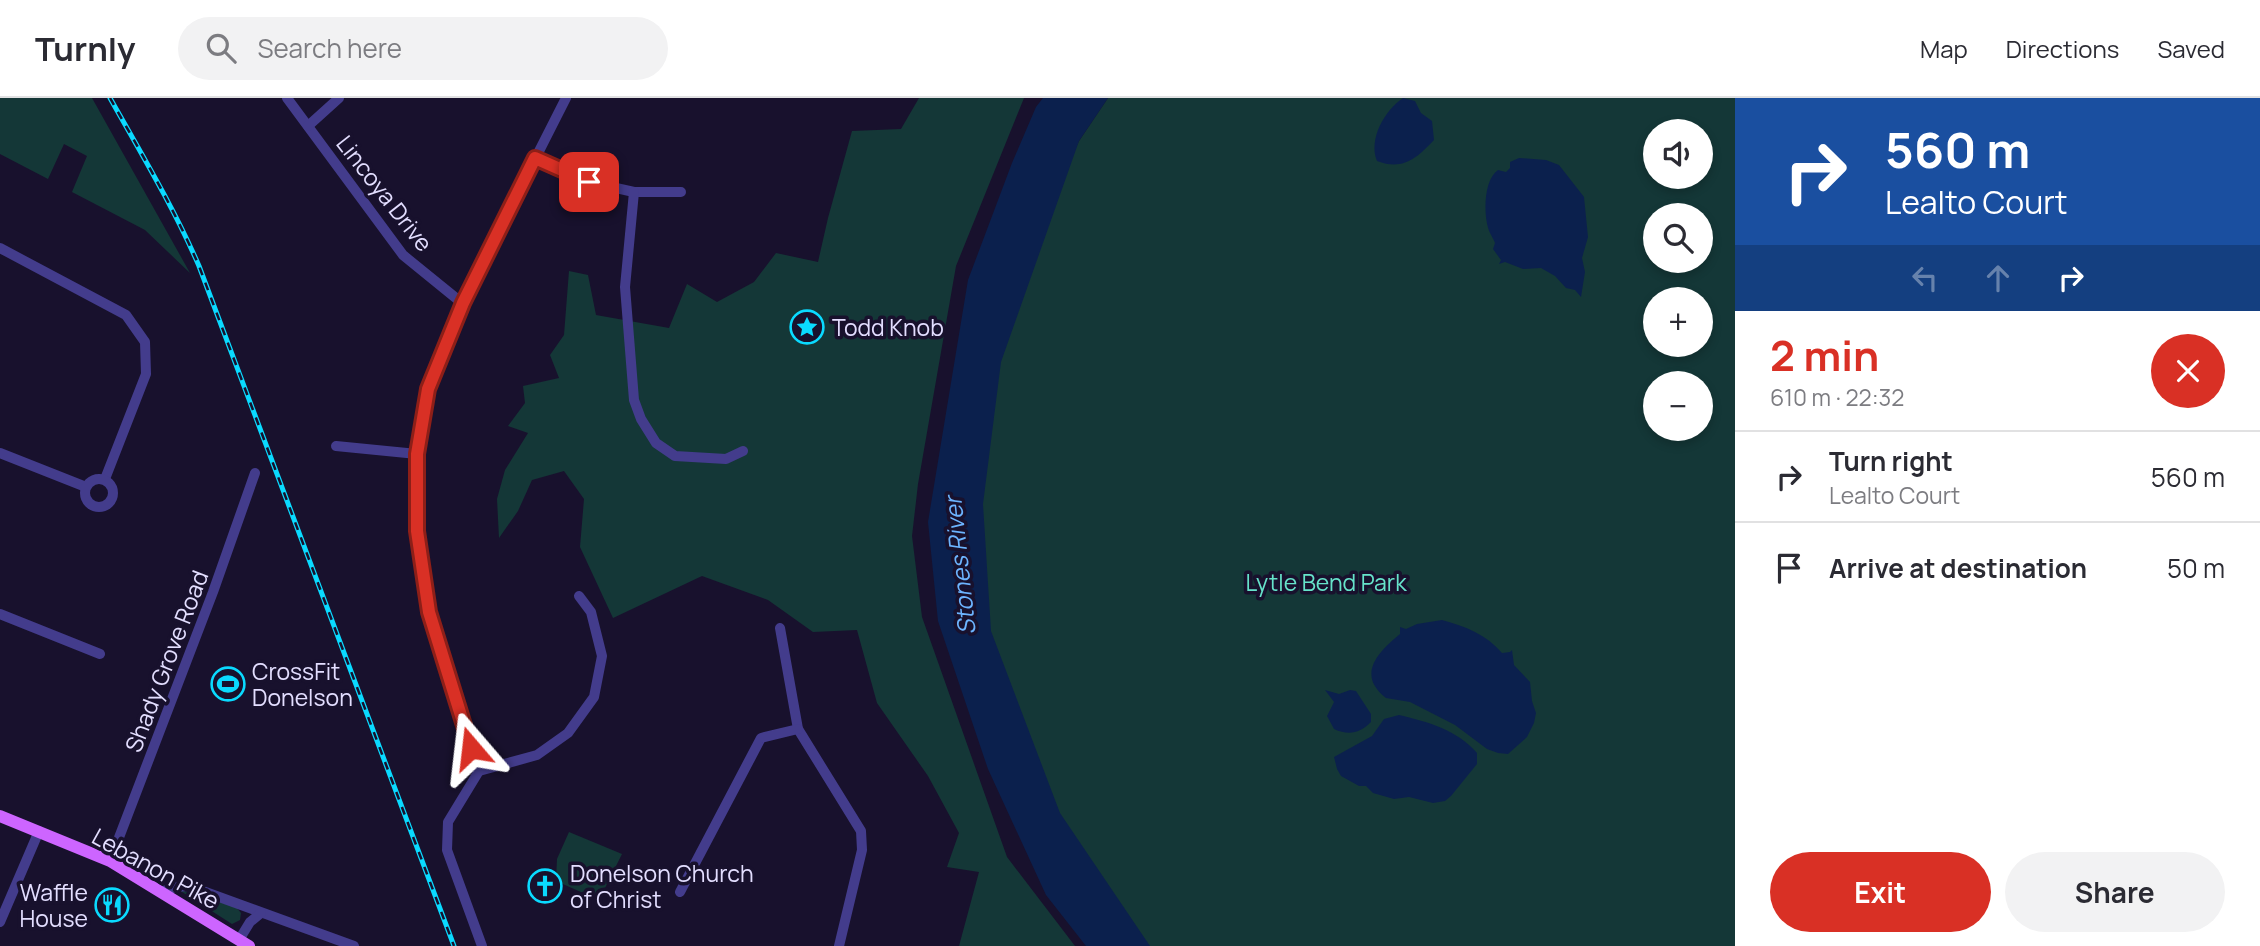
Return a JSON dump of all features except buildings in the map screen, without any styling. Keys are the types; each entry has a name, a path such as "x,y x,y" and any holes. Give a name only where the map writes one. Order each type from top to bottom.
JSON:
{"main road":[{"name":"Lebanon Pike","path":"0,816 110,861 244,943"}],"street":[{"name":"Lincoya Drive","path":"287,98 403,255 463,303"},
{"path":"308,126 339,98"},
{"path":"479,771 429,612 417,531 417,454 428,389 463,303 566,98"},
{"path":"535,158 589,182 634,192 681,192"},
{"path":"634,192 625,287 634,400 640,419 656,443 675,456 726,459 743,451"},
{"path":"0,248 126,314 145,342 146,373 105,480"},
{"path":"336,446 417,454"},
{"path":"0,453 86,487"},
{"name":"Shady Grove Road","path":"110,861 213,592 255,473"},
{"path":"93,479 105,480 111,484 114,493 107,505 98,507 89,503 85,495 86,487 93,479"},
{"path":"482,946 447,850 448,822 479,771 537,755 568,733 594,697 602,656 591,612 579,596"},
{"path":"0,614 100,654"},
{"path":"780,628 798,729 861,831 862,850 839,946"},
{"path":"680,892 761,738 798,729"},
{"path":"0,922 39,831"},
{"path":"161,892 184,885 354,946"},
{"path":"244,943 250,922 261,913"}],"green space":[{"path":"0,98 92,98 190,273 145,230 72,192 87,156 64,144 48,179 0,154"},
{"path":"919,98 1024,98 956,266 918,484 912,536 922,617 1007,857 1075,946 959,946 979,872 947,867 959,833 928,776 877,703 857,630 813,632 768,600 702,576 613,618 580,547 584,499 564,471 532,480 518,511 499,538 497,499 505,470 528,433 508,426 525,403 523,386 559,378 550,355 564,335 569,271 588,275 596,315 669,328 687,284 717,302 754,282 776,253 818,262 852,131 901,129"},
{"name":"Lytle Bend Park","path":"1108,98 1735,98 1735,946 1097,946 970,674 990,332 1079,141"},
{"path":"569,832 622,854 599,900 556,881 557,859"},
{"path":"179,890 236,907 241,913 240,920 232,924"}],"water":[{"name":"Stones River","path":"1043,98 1108,98 1079,141 1001,362 983,504 991,631 1060,813 1150,946 1086,946 1046,895 988,769 938,621 928,522 968,280 1012,163 1036,107"},
{"path":"1403,98 1415,101 1421,113 1432,121 1434,140 1409,161 1386,164 1377,161 1375,144 1380,126 1384,117"},
{"path":"1519,158 1546,160 1559,165 1584,197 1588,237 1582,258 1585,272 1581,297 1575,290 1566,288 1555,276 1541,268 1523,269 1505,262 1499,264 1501,260 1493,249 1495,243 1486,218 1487,190 1489,182 1498,170 1506,172 1510,168 1510,162"},
{"path":"1442,620 1475,632 1490,641 1502,653 1512,650 1514,665 1530,682 1536,713 1534,723 1527,737 1508,754 1487,749 1455,725 1410,702 1386,698 1372,681 1371,672 1378,656 1400,634 1400,627 1406,629 1417,624"},
{"path":"1325,690 1339,694 1356,691 1371,714 1371,722 1354,732 1334,729 1327,716 1334,702"},
{"path":"1399,715 1432,724 1451,733 1461,738 1477,753 1477,764 1445,801 1433,803 1409,797 1394,799 1373,793 1366,786 1359,786 1341,776 1337,769 1334,757 1372,736 1384,719"}],"railway":[{"path":"110,98 168,202 199,266 454,946"}],"place":[{"name":"Todd Knob","path":"807,327"},
{"name":"CrossFit Donelson","path":"228,684"},
{"name":"Donelson Church of Christ","path":"545,886"},
{"name":"Waffle House","path":"112,905"}],"route":[{"path":"471,748 429,612 417,531 417,454 428,389 463,303 535,158 589,182"}]}
